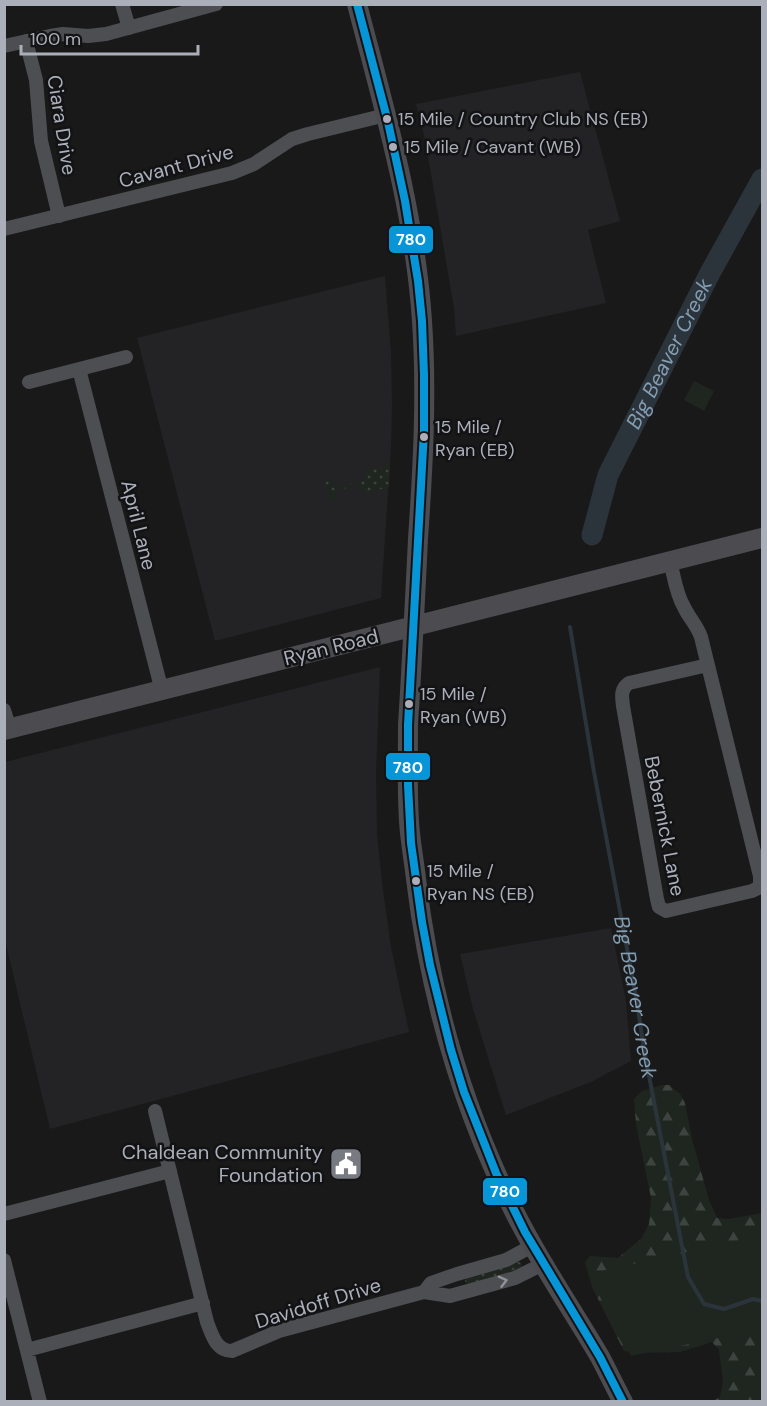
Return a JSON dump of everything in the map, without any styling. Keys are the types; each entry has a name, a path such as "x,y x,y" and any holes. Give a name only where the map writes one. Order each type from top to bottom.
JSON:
{"main road":[{"path":"357,4 401,180 412,235 422,319 424,416 407,769 409,823 427,954 441,1014 463,1089 500,1181 532,1246 623,1401"},
{"name":"Ryan Road","path":"7,730 762,538"}],"street":[{"path":"122,4 129,28"},
{"path":"4,46 63,34 88,36 129,28 216,4"},
{"name":"Ciara Drive","path":"26,40 36,80 41,141 59,216"},
{"name":"Cavant Drive","path":"4,229 232,173 254,164 292,139 386,115"},
{"path":"28,382 126,357"},
{"name":"April Lane","path":"79,369 162,691"},
{"name":"Bebernick Lane","path":"670,561 681,601 698,630 708,665 761,880 758,888 752,891 666,911 661,909 658,903 622,692 629,683 708,665"},
{"path":"4,710 7,730"},
{"name":"Davidoff Drive","path":"155,1111 207,1322 217,1344 225,1351 232,1352 279,1331 424,1292 450,1296 515,1278 543,1264"},
{"path":"4,1214 170,1171"},
{"name":"Davidoff Drive","path":"424,1292 431,1283 506,1260 532,1246"},
{"path":"4,1260 40,1401"},
{"path":"27,1350 203,1303"}],"shaded area":[{"path":"580,72 620,221 588,230 606,303 456,336 454,308 425,139 416,104"},
{"path":"385,276 391,352 392,406 381,598 215,641 137,338"},
{"path":"380,667 376,771 377,835 391,947 409,1032 50,1129 5,940 5,762"},
{"path":"611,928 626,1001 631,1061 591,1082 506,1115 473,1009 460,954"}],"green space":[{"path":"694,381 714,391 704,411 684,400"},
{"path":"390,465 389,487 364,493 361,484 335,491 336,498 330,499 325,481 332,479 335,488 366,480 364,472 366,470"},
{"path":"669,1085 680,1094 685,1103 692,1139 709,1200 717,1218 729,1219 762,1213 762,1401 713,1401 720,1397 723,1382 719,1350 712,1342 680,1352 635,1353 624,1351 592,1287 585,1262 590,1256 618,1258 642,1238 649,1224 651,1198 636,1124 634,1099 642,1091"},
{"path":"762,1235 762,1329 631,1356 588,1274"},
{"path":"517,1261 522,1266 511,1273 469,1285 465,1282 466,1277"}],"waterway":[{"name":"Big Beaver Creek","path":"592,535 608,475 710,273 762,179"},
{"name":"Big Beaver Creek","path":"570,627 644,1050 688,1277 704,1304 724,1309 753,1299 762,1301"}],"transit line":[{"name":"780","path":"357,4 388,122 405,201 422,321 424,430 408,725 408,785 411,843 430,965 464,1092 496,1173 525,1232 600,1357 623,1402"}],"place":[{"name":"15 Mile / Country Club NS (EB)","path":"387,119"},
{"name":"15 Mile / Cavant (WB)","path":"393,147"},
{"name":"15 Mile / Ryan (EB)","path":"424,437"},
{"name":"15 Mile / Ryan (WB)","path":"409,704"},
{"name":"15 Mile / Ryan NS (EB)","path":"416,881"},
{"name":"Chaldean Community Foundation","path":"346,1164"}]}
